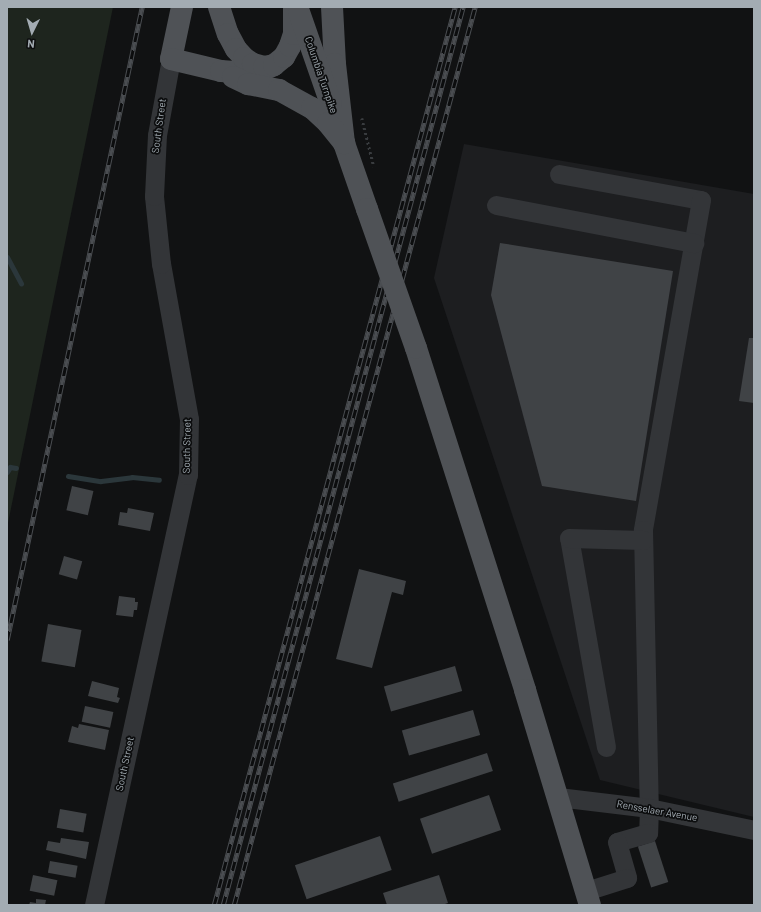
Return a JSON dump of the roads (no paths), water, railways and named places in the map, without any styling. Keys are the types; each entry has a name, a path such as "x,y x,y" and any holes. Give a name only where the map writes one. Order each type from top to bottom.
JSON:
{"main road":[{"name":"South Street","path":"171,59 182,7"},
{"path":"219,7 228,34 236,49 244,58 258,66 274,65"},
{"path":"171,59 222,71 248,72 263,70 274,65 284,57 290,46 294,34 294,7"},
{"name":"Columbia Turnpike","path":"298,7 344,143"},
{"path":"332,7 335,64 344,143 416,348 558,797 588,898"},
{"path":"222,71 248,84 279,90 312,108 328,123 344,143"}],"street":[{"name":"South Street","path":"94,905 188,475 189,419 161,264 154,196 157,135 171,59"},
{"path":"559,174 701,200 643,540 649,808 648,833 617,842 627,878 588,898"},
{"path":"496,205 694,243"},
{"path":"606,747 569,538 643,540"},
{"name":"Rensselaer Avenue","path":"558,797 649,808 754,830"}],"waterway":[{"path":"7,257 21,283"},
{"path":"7,472 10,467 16,468"},
{"path":"68,476 101,481 132,477 159,480"}],"railway":[{"path":"7,640 142,7"},
{"path":"214,905 455,7"},
{"path":"223,905 463,7"},
{"path":"234,905 475,7"}]}
